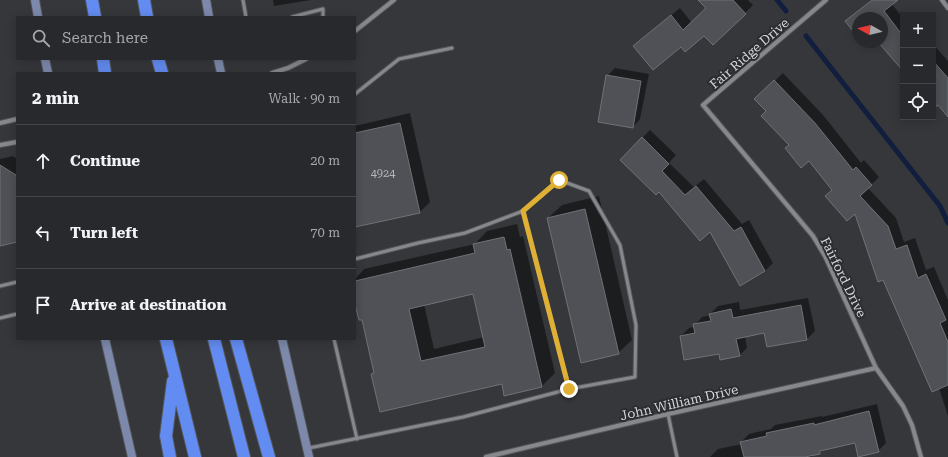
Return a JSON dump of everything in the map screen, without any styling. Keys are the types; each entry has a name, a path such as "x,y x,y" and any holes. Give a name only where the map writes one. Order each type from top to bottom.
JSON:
{"highway":[{"path":"92,0 95,16"},
{"path":"144,0 147,16"},
{"path":"103,60 105,72"},
{"path":"154,60 156,72"},
{"path":"158,60 162,72"},
{"path":"166,340 195,457"},
{"path":"214,340 244,457"},
{"path":"236,340 269,457"},
{"path":"170,457 166,436 174,372"}],"main road":[{"path":"35,0 38,16"},
{"path":"206,0 209,16"},
{"path":"45,60 48,72"},
{"path":"218,60 220,72"},
{"path":"105,340 132,457"},
{"path":"282,340 309,457"}],"street":[{"path":"356,30 394,0"},
{"name":"Fair Ridge Drive","path":"703,105 826,0"},
{"path":"942,0 948,8"},
{"path":"275,72 288,68 304,60"},
{"name":"Fairford Drive","path":"703,105 813,236 825,256 876,368 903,406 912,425 921,457"},
{"path":"0,123 16,119"},
{"path":"0,146 16,142"},
{"name":"John William Drive","path":"486,457 668,414 876,368"}],"lane":[{"path":"243,0 246,16"},
{"path":"296,16 323,9 323,16"},
{"path":"356,93 399,59 452,48"},
{"path":"307,448 463,418 569,389 635,377 636,325 620,245 589,191 559,180 523,211 465,233 356,259"},
{"path":"523,211 569,389"},
{"path":"0,286 16,282"},
{"path":"0,318 16,314"},
{"path":"334,340 357,439"},
{"path":"668,414 677,457"}],"building":[{"path":"698,0 733,0 746,14 713,45 704,36 685,52 681,47 653,70 633,46 671,15 683,30 706,8"},
{"path":"872,0 898,0 884,11 885,12 857,12"},
{"path":"852,16 852,30 845,21"},
{"path":"888,16 900,32 900,68 883,48 888,48"},
{"path":"936,64 948,78 948,117 938,105 936,107"},
{"path":"606,75 641,81 633,128 598,122"},
{"path":"774,80 815,123 853,170 856,167 872,185 860,196 888,226 896,249 907,245 918,278 926,274 946,320 940,323 948,342 948,385 932,392 883,280 878,282 855,214 847,221 825,196 832,190 809,161 801,168 785,148 789,145 761,116 766,111 754,99"},
{"path":"400,123 420,213 356,227 356,133"},
{"path":"642,137 669,164 662,171 685,195 696,186 734,231 741,227 765,271 740,286 710,232 700,241 659,192 656,195 620,160"},
{"path":"0,165 16,175 16,242 0,246"},
{"path":"585,209 619,354 581,363 547,218"},
{"path":"504,237 507,250 510,249 542,387 504,396 502,384 380,412 371,374 374,373 362,320 359,320 356,309 356,281 475,253 473,244","holes":["473,294 485,347 421,361 409,309"]},
{"path":"801,305 807,340 767,347 764,333 736,339 740,356 720,360 719,354 684,360 680,336 695,333 693,324 711,321 709,314 731,309 733,318"},
{"path":"869,411 879,452 858,457 855,443 820,451 820,454 805,457 744,457 740,442 767,436 766,433 814,423 814,425"}],"waterway":[{"path":"777,0 786,11"},
{"path":"806,36 940,206 948,223"}],"route":[{"path":"559,180 523,211 569,389"}]}
